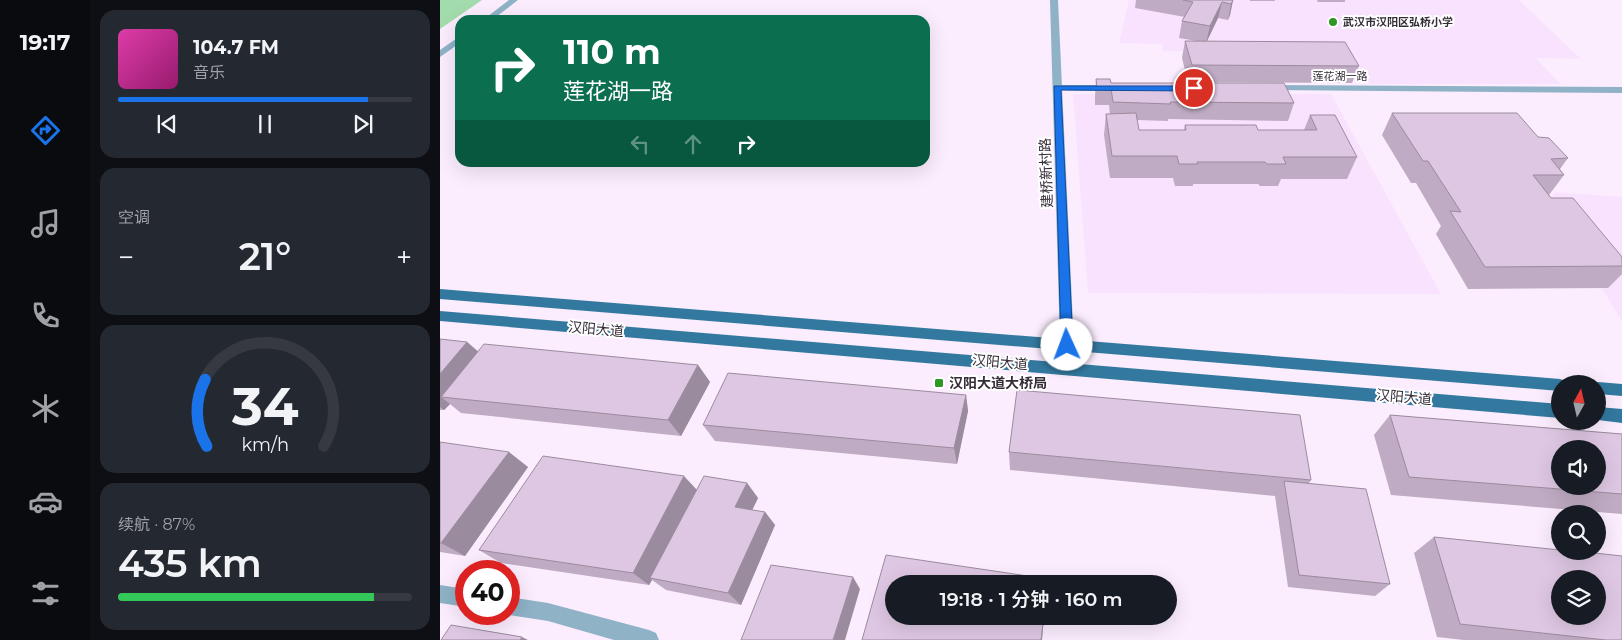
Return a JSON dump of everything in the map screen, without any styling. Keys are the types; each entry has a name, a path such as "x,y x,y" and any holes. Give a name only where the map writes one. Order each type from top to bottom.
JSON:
{"main road":[{"name":"汉阳大道","path":"440,294 1551,384"},
{"name":"汉阳大道","path":"440,316 1043,365 1551,410"},
{"path":"1606,389 1622,390"},
{"path":"1606,415 1622,416"}],"street":[{"path":"494,15 514,0"},
{"name":"建桥新村路","path":"1054,0 1067,345"},
{"path":"440,54 455,43"},
{"path":"1057,88 1127,88"},
{"name":"莲花湖一路","path":"1255,88 1622,90"},
{"path":"440,594 455,596"},
{"path":"520,608 548,612 649,640"}],"shaded area":[{"name":"武汉市汉阳区弘桥小学","path":"1129,0 1519,0 1581,59 1536,58 1560,84 1370,84 1350,51 1163,51 1162,44 1119,43"},
{"path":"1073,94 1331,94 1441,294 1088,293"},
{"path":"1555,192 1622,197 1622,321 1548,201"}],"green space":[{"path":"440,0 482,0 460,15 455,15 455,19 440,29"}],"building":[{"path":"1183,0 1233,0 1231,4 1222,2 1210,26 1182,21 1193,2"},
{"path":"1185,41 1345,42 1359,66 1192,65"},
{"path":"1096,79 1110,79 1111,83 1284,83 1294,103 1170,102 1171,104 1113,102 1111,88 1097,88"},
{"path":"1136,113 1139,130 1186,130 1185,125 1256,125 1258,130 1317,130 1310,115 1335,115 1357,157 1283,157 1286,164 1267,164 1265,162 1197,162 1198,164 1179,164 1177,156 1112,156 1106,114"},
{"path":"1392,113 1517,113 1538,137 1549,138 1568,158 1551,159 1564,175 1533,175 1551,198 1573,198 1622,257 1622,266 1485,267 1450,211 1461,212 1428,161 1423,161"},
{"path":"440,339 467,342 440,374"},
{"path":"484,344 698,365 668,420 441,397"},
{"path":"728,373 966,395 954,448 703,425"},
{"path":"1017,390 1300,415 1311,480 1009,452"},
{"path":"1390,415 1551,428 1551,430 1622,434 1622,494 1606,493 1606,440 1551,440 1551,488 1409,477"},
{"path":"440,442 509,452 441,543 440,543"},
{"path":"543,456 684,476 633,573 479,550"},
{"path":"704,476 747,483 735,507 765,512 728,593 650,578"},
{"path":"1284,481 1366,489 1390,584 1299,575"},
{"path":"1434,537 1551,549 1551,560 1606,560 1606,554 1622,556 1622,640 1606,640 1460,624"},
{"path":"886,555 1021,575 885,575 885,625 1043,625 1041,640 862,640"},
{"path":"771,565 853,577 833,640 741,640"},
{"path":"451,625 522,637 520,640 441,640"}],"place":[{"name":"武汉市汉阳区弘桥小学","path":"1333,22"},
{"name":"汉阳大道大桥局","path":"939,383"}],"route":[{"path":"1067,345 1057,88 1194,88"}]}
